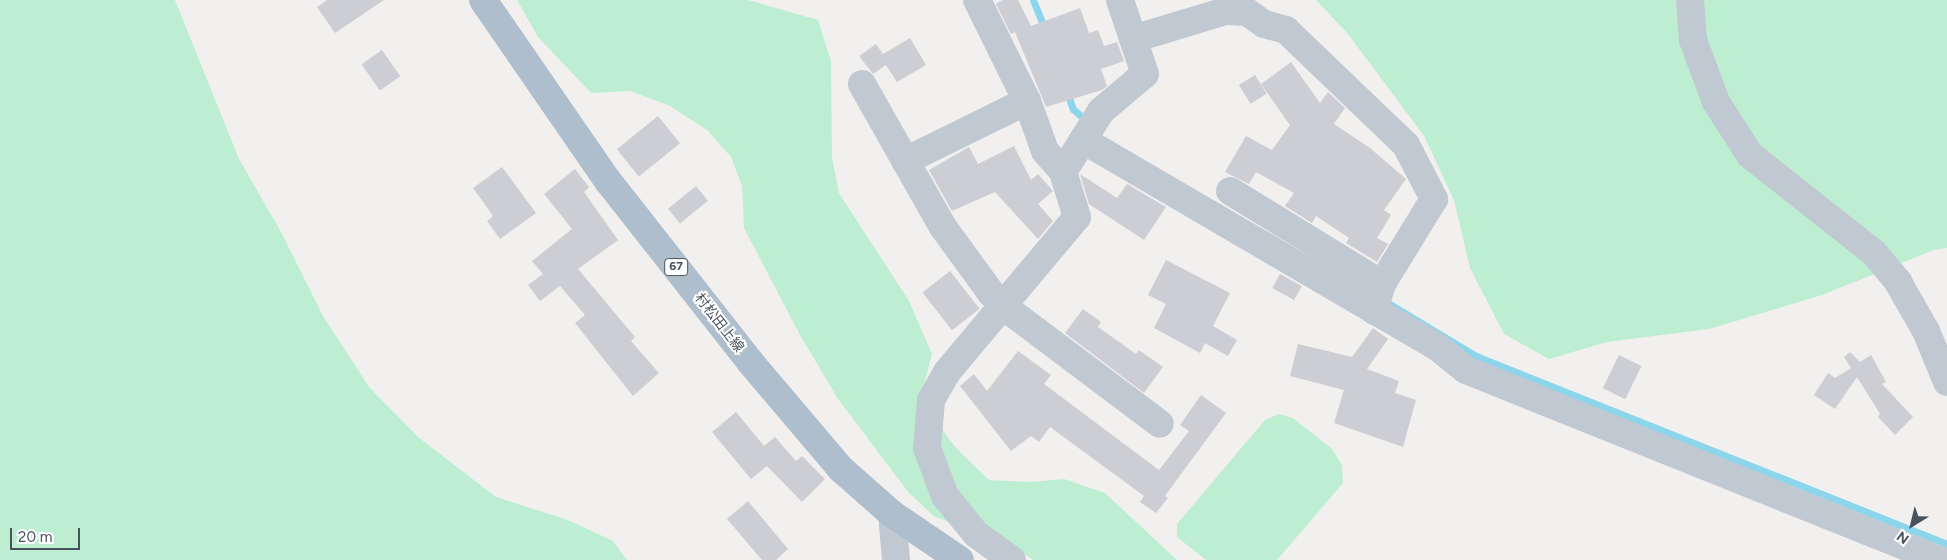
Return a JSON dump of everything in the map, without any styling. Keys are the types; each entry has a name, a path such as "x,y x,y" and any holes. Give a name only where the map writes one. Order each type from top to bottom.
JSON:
{"main road":[{"name":"村松田上線","path":"484,0 608,181 751,363 841,469 892,514 960,560"}],"street":[{"path":"977,0 1027,101 1045,151 1063,172 1077,217 947,372 931,400 926,448 944,496 976,534 1012,560"},
{"path":"1063,172 1101,111 1145,74 1120,0"},
{"path":"1690,0 1693,40 1716,102 1750,154 1874,253 1903,290 1926,331 1947,382"},
{"path":"1133,39 1226,11 1247,12 1264,24 1286,30 1406,145 1434,199 1382,284 1374,311"},
{"path":"862,84 942,227 1003,306 1160,424"},
{"path":"906,161 1027,101"},
{"path":"1082,140 1440,349 1466,370 1940,560"},
{"path":"1230,190 1382,284"},
{"path":"892,514 896,560"}],"green space":[{"path":"0,0 175,0 239,159 280,230 323,316 369,387 418,437 496,497 568,520 613,541 627,560 0,560"},
{"path":"517,0 748,0 818,20 831,61 832,157 839,193 909,301 932,354 920,400 956,448 989,480 1030,482 1064,479 1105,493 1177,560 1033,560 1006,540 935,517 909,493 838,399 800,335 744,228 742,186 731,157 708,131 670,106 630,91 591,93 538,37"},
{"path":"1316,0 1947,0 1947,248 1934,250 1822,295 1709,329 1607,342 1549,359 1504,334 1470,268 1454,200 1424,136 1348,34"},
{"path":"1279,414 1293,418 1332,449 1342,465 1343,483 1277,560 1206,560 1177,537 1177,524 1265,420"}],"building":[{"path":"327,0 384,0 335,33 317,7"},
{"path":"1003,0 1018,0 1031,26 1080,8 1089,33 1098,30 1104,46 1117,42 1124,61 1101,69 1107,86 1102,90 1046,107 1015,32 1011,34 996,4"},
{"path":"910,38 926,65 897,82 886,65 873,74 859,56 876,44 883,54"},
{"path":"382,50 400,76 380,91 362,64"},
{"path":"1291,62 1320,103 1328,92 1345,108 1334,124 1370,148 1406,179 1384,210 1391,215 1377,238 1388,244 1377,262 1346,243 1349,238 1316,216 1312,223 1285,206 1294,193 1256,172 1249,184 1225,172 1246,136 1272,150 1290,125 1261,84"},
{"path":"1255,75 1267,94 1251,104 1239,85"},
{"path":"658,116 680,143 639,177 617,149"},
{"path":"1014,146 1031,180 1038,174 1053,191 1038,204 1053,221 1038,239 995,192 952,211 929,170 969,147 978,164"},
{"path":"502,167 536,213 500,239 487,221 493,216 473,188"},
{"path":"575,169 589,187 584,192 618,240 578,269 635,337 631,341 659,373 633,396 575,323 585,315 560,286 540,301 528,285 543,274 532,261 572,229 544,194"},
{"path":"1080,174 1117,198 1127,184 1166,207 1144,240 1089,204"},
{"path":"696,186 708,201 680,223 668,209"},
{"path":"1166,260 1230,293 1213,326 1237,340 1228,356 1205,343 1200,353 1154,328 1166,304 1148,295"},
{"path":"950,271 980,309 952,330 922,293"},
{"path":"1280,274 1302,286 1294,300 1272,288"},
{"path":"1083,309 1101,322 1098,327 1136,354 1139,350 1163,367 1144,393 1065,333"},
{"path":"1373,328 1388,339 1367,369 1399,381 1395,393 1416,400 1403,447 1334,423 1344,390 1290,376 1298,344 1352,357"},
{"path":"1018,351 1051,375 1044,384 1159,470 1189,431 1180,425 1201,395 1226,413 1165,496 1168,498 1156,513 1140,502 1144,496 1050,427 1039,442 1031,436 1011,451 960,386 974,374 987,391"},
{"path":"1850,352 1860,362 1871,355 1886,382 1882,384 1913,417 1895,435 1878,417 1880,414 1857,377 1835,409 1814,395 1828,373 1835,378 1851,368 1844,357"},
{"path":"1619,355 1641,366 1625,399 1603,388"},
{"path":"736,412 764,446 775,437 796,461 802,456 825,479 802,502 767,466 751,479 712,432"},
{"path":"748,501 788,549 776,560 762,560 727,519"}],"waterway":[{"path":"1033,0 1045,30"},
{"path":"1067,92 1073,109 1087,121"},
{"path":"1383,300 1476,356 1947,544"}]}
